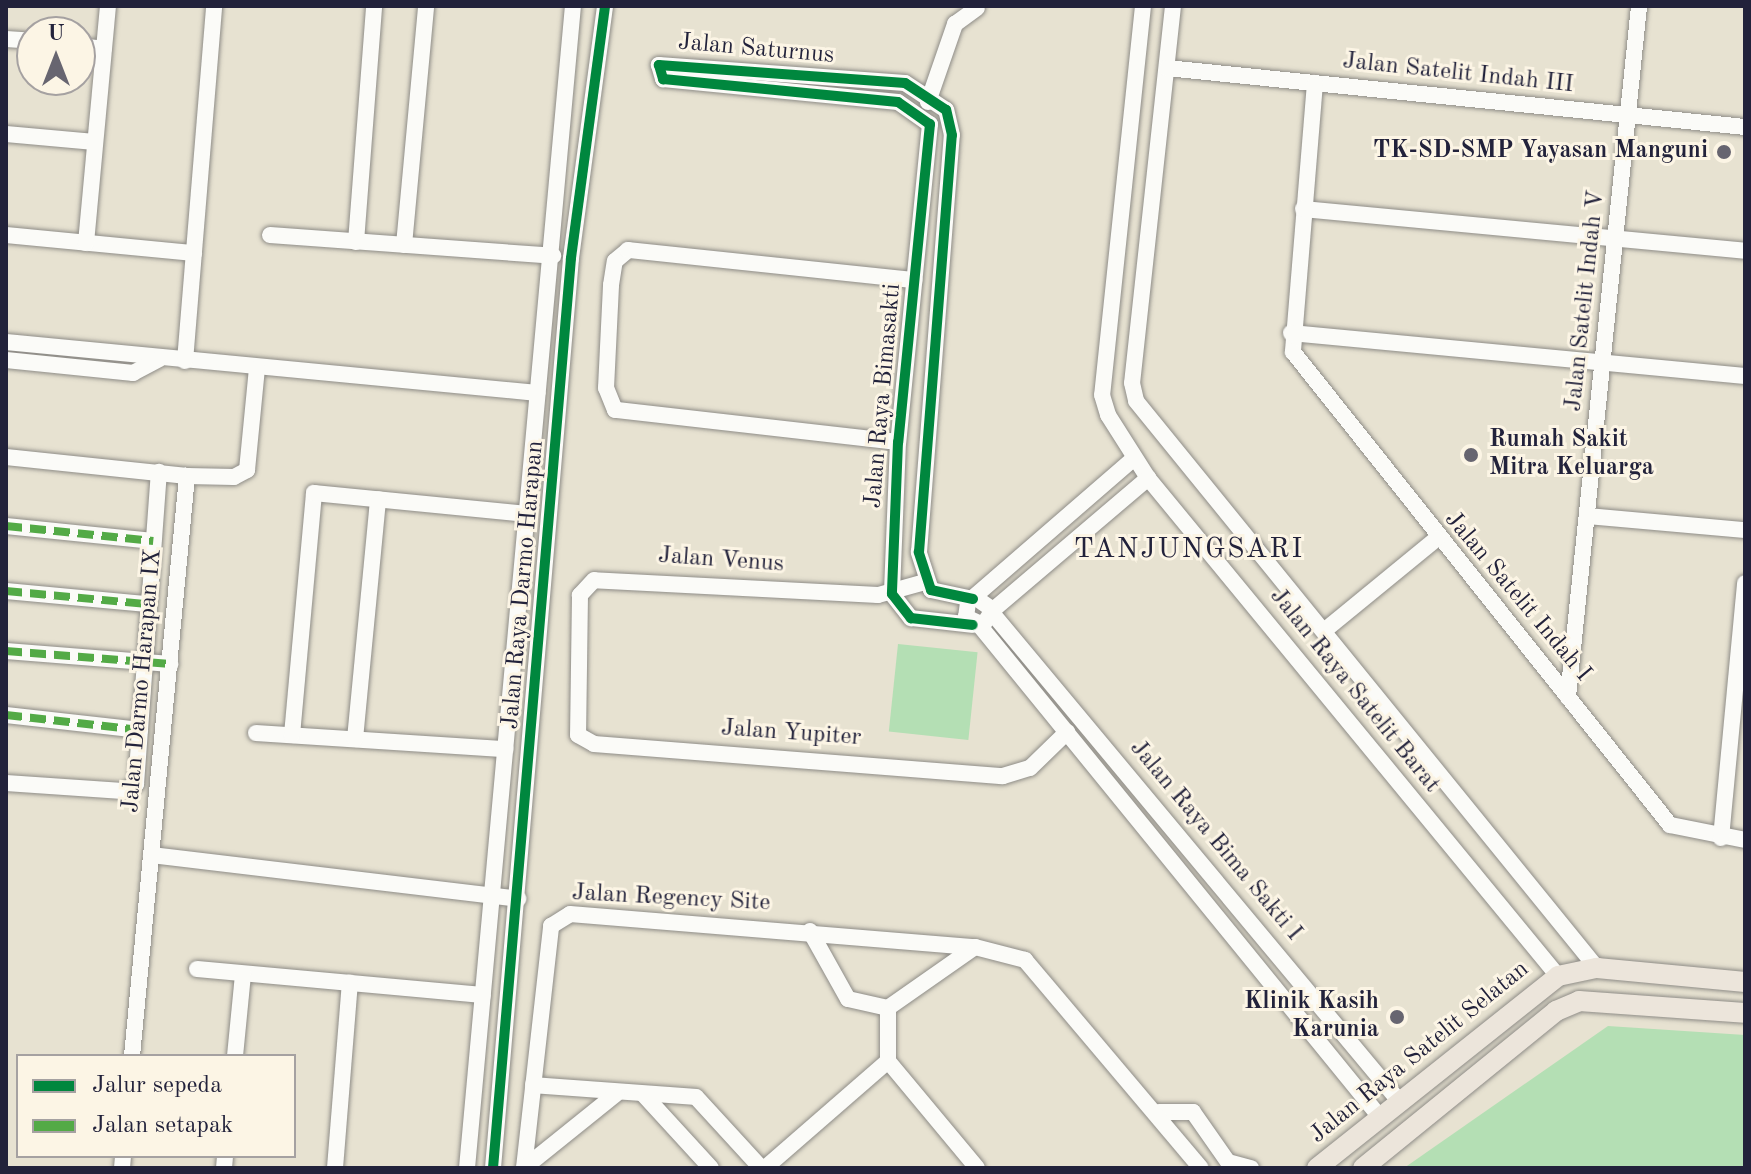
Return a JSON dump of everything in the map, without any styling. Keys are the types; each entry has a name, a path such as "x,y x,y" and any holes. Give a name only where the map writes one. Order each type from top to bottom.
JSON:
{"main road":[{"name":"Jalan Raya Satelit Selatan","path":"1317,1168 1558,976 1597,968 1745,982"},
{"path":"1363,1168 1556,1011 1579,1001 1745,1013"}],"street":[{"path":"86,243 108,6"},
{"path":"185,361 214,6"},
{"path":"356,242 374,6"},
{"path":"404,245 426,6"},
{"name":"Jalan Raya Darmo Harapan","path":"467,1168 553,256 573,6"},
{"name":"Jalan Raya Darmo Harapan","path":"493,1168 571,258 605,6"},
{"name":"Jalan Raya Satelit Barat","path":"1143,6 1102,395 1134,458 1148,478 1558,976"},
{"name":"Jalan Raya Satelit Barat","path":"1173,6 1132,383 1136,401 1597,968"},
{"name":"Jalan Satelit Indah V","path":"1568,697 1639,6"},
{"path":"921,113 932,95 955,24 977,8"},
{"path":"96,48 104,49"},
{"name":"Jalan Saturnus","path":"921,113 898,102 663,79 659,65 905,83 932,95"},
{"name":"Jalan Satelit Indah III","path":"1167,68 1745,127"},
{"path":"1315,83 1291,333 1745,376"},
{"name":"Jalan Raya Bimasakti","path":"925,582 919,552 952,135 946,110 932,95"},
{"name":"Jalan Raya Bimasakti","path":"892,594 898,442 931,128 921,113"},
{"path":"6,134 95,142"},
{"path":"1303,209 1745,251"},
{"path":"6,235 194,253"},
{"path":"270,235 553,256"},
{"path":"898,442 623,414 606,388 607,336 615,261 628,250 914,280"},
{"name":"Jalan Satelit Indah I","path":"1291,333 1293,352 1436,539 1670,825 1721,838 1745,840"},
{"path":"6,342 538,393"},
{"path":"6,360 133,373 159,359"},
{"path":"6,457 187,476 234,477 247,470 257,368"},
{"path":"976,625 965,612 974,598 1134,458"},
{"path":"6,783 135,786 159,472"},
{"name":"Jalan Darmo Harapan IX","path":"132,1054 187,476"},
{"path":"892,594 911,618 976,625 1148,478"},
{"path":"292,735 313,495 527,514"},
{"path":"355,739 378,499"},
{"path":"1587,516 1745,530"},
{"path":"6,526 153,541"},
{"path":"1325,630 1436,539"},
{"name":"Jalan Venus","path":"576,655 580,595 602,577 892,594 925,582"},
{"path":"925,582 974,598"},
{"path":"1721,838 1745,583"},
{"path":"6,591 147,604"},
{"name":"Jalan Raya Bima Sakti I","path":"974,598 993,612 1399,1101"},
{"name":"Jalan Raya Bima Sakti I","path":"976,625 1067,732 1379,1116"},
{"path":"6,651 170,664"},
{"name":"Jalan Yupiter","path":"576,655 575,727 594,744 1003,776 1030,768 1067,732"},
{"path":"6,715 140,730"},
{"path":"256,733 505,749"},
{"path":"151,855 518,899"},
{"name":"Jalan Regency Site","path":"616,1094 524,1168 558,917 810,931 975,947 1032,967 1159,1112 1201,1168"},
{"path":"810,931 848,999 888,1008 975,947"},
{"path":"197,969 483,995"},
{"path":"235,1054 243,974"},
{"path":"335,1168 350,983"},
{"path":"888,1008 888,1061 977,1168"},
{"path":"1342,1070 1362,1054"},
{"path":"533,1085 705,1101 763,1168 888,1061"},
{"path":"644,1095 711,1168"},
{"path":"1159,1112 1193,1112 1223,1165 1251,1168"}],"green space":[{"path":"898,644 978,652 968,740 889,732"},
{"path":"1608,1026 1745,1035 1745,1168 1404,1168"}],"marked path":[{"path":"6,526 153,541"},
{"path":"6,591 147,604"},
{"path":"6,651 170,664"},
{"path":"6,715 140,730"}],"cycle path":[{"path":"493,1168 571,258 605,6"},
{"path":"973,599 931,590 919,552 952,135 946,110 905,83 659,65 663,79 898,102 930,124 898,442 892,594 911,618 973,625"}],"place":[{"name":"TK-SD-SMP Yayasan Manguni","path":"1724,152"},
{"name":"Rumah Sakit Mitra Keluarga","path":"1471,455"},
{"name":"Klinik Kasih Karunia","path":"1397,1017"}],"district":[{"name":"TANJUNGSARI","path":"1189,550"}]}
